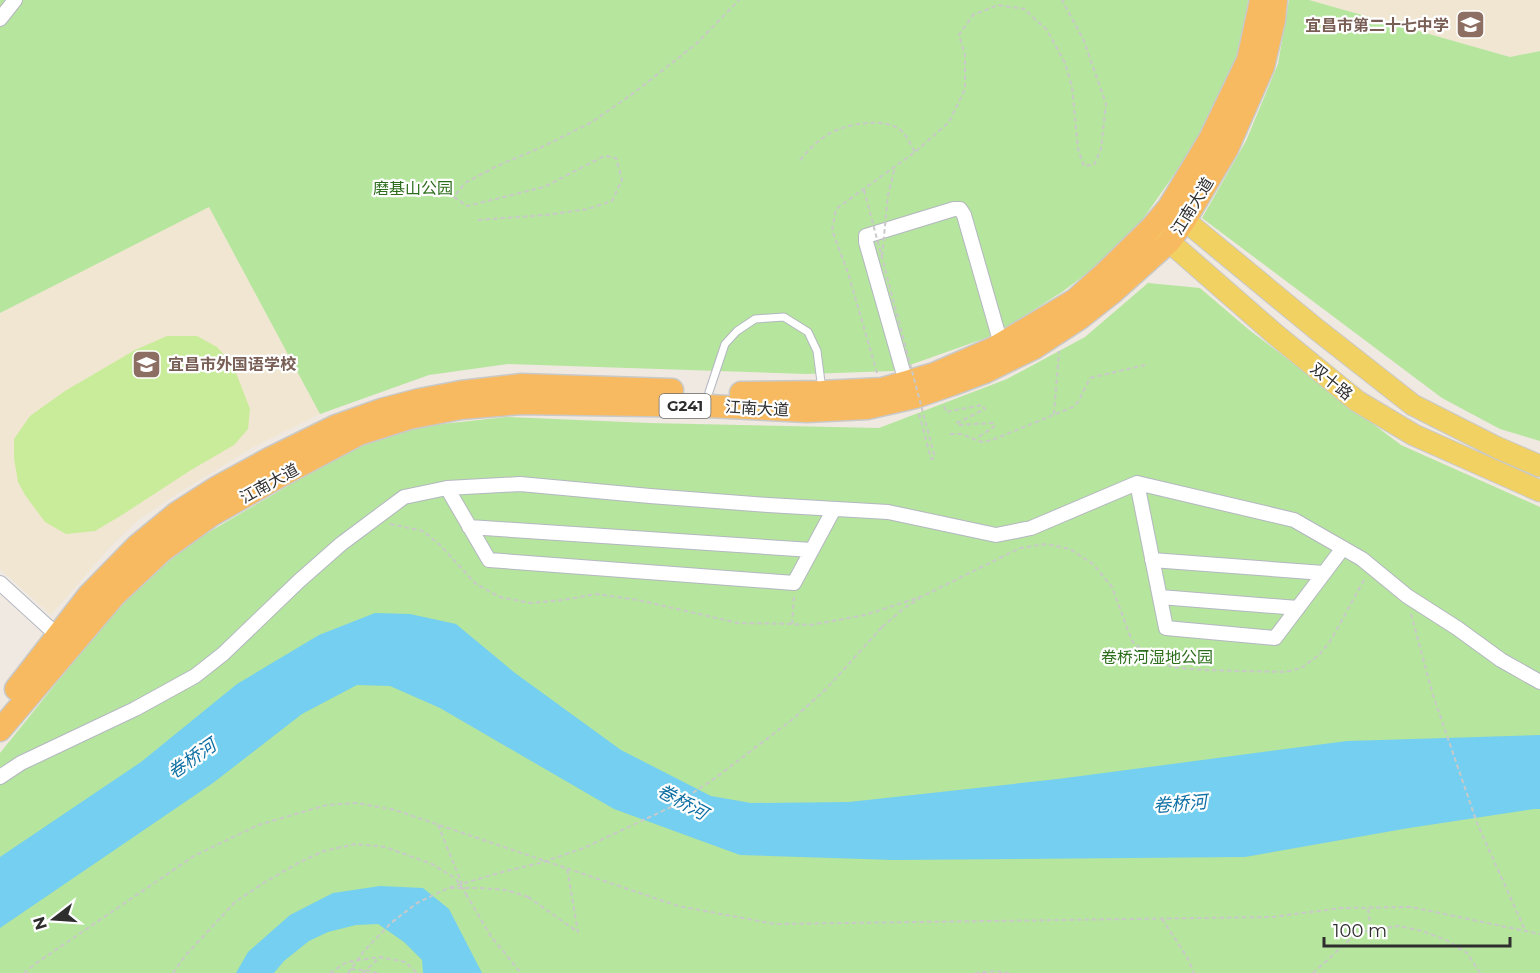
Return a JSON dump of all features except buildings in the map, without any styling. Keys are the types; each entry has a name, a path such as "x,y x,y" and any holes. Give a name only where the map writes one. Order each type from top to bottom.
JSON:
{"highway":[{"name":"江南大道","path":"0,708 89,596 137,546 177,513 216,488 271,458 336,426 381,410 461,392 522,385 747,394 882,388 939,389 985,372 1034,348 1080,318 1169,242 1177,214 1248,60 1261,0"},
{"name":"江南大道","path":"0,730 114,596 163,550 210,516 359,434 409,418 451,410 521,403 708,406 807,411 867,408 910,389 934,374 1001,344 1074,300 1152,227 1177,214 1227,149 1263,67 1274,20 1276,0"}],"main road":[{"name":"双十路","path":"1177,214 1413,405 1496,447 1540,466"},
{"name":"双十路","path":"1152,227 1276,335 1357,401 1414,435 1540,491"}],"street":[{"path":"0,19 15,0"},
{"path":"910,389 866,236 960,209 964,215 1001,344"},
{"path":"1137,483 1166,628 1275,638 1343,548"},
{"path":"0,777 21,764 135,709 195,676 223,654 299,581 359,530 404,497 447,488 520,484 650,496 888,512 996,535 1031,528 1137,483 1294,520 1362,559 1407,596 1501,660 1540,682"},
{"path":"447,488 489,560 794,584 834,509"},
{"path":"470,527 812,550"},
{"path":"1152,560 1324,573"},
{"path":"0,583 58,636"},
{"path":"1160,597 1298,608"}],"lane":[{"path":"709,392 725,344 737,331 755,319 784,317 808,332 817,351 822,392"}],"path":[{"path":"478,220 588,210 612,201 622,180 616,159 604,156 544,187 467,206 454,197 465,183 592,122 635,92 696,44 739,0"},
{"path":"882,388 849,276 832,230 836,209 915,152 949,122 965,89 965,55 959,35 973,15 998,5 1024,9 1047,30 1065,63 1072,87 1078,149 1084,165 1094,165 1101,148 1106,104 1084,41 1062,0"},
{"path":"800,160 814,145 829,134 857,124 882,123 901,130 915,152"},
{"path":"882,259 888,195 895,167"},
{"path":"864,190 935,458 931,459 910,389"},
{"path":"1054,414 1061,330"},
{"path":"950,434 961,434 982,441 992,440 1073,407 1090,378 1145,365"},
{"path":"939,389 946,412 982,405 986,409 957,423 958,425 993,423 995,426 976,439"},
{"path":"384,525 394,524 423,531 440,545 476,584 500,597 530,603 596,594 638,600 738,623 810,625 866,615 923,596"},
{"path":"348,973 364,951 391,923 417,903 448,888 540,863 584,848 671,807 714,779 793,719 827,688 882,627 903,609 923,596 1020,548 1046,544 1070,549 1093,564 1112,587 1132,641 1150,658 1172,667 1203,670 1285,672 1301,668 1319,655 1331,640 1371,567"},
{"path":"792,624 794,584"},
{"path":"1407,596 1433,695 1478,823 1526,931"},
{"path":"24,973 195,856 258,825 327,805 357,803 395,810 678,906 775,924 1272,917 1342,908 1411,908 1540,934"},
{"path":"438,824 466,894"},
{"path":"173,973 185,956 235,902 291,867 324,851 356,844 385,847 432,864 456,879 490,935 521,973"},
{"path":"448,888 506,890 528,897 578,932 566,867"},
{"path":"1368,908 1371,930"},
{"path":"1162,918 1187,957 1194,973"},
{"path":"1313,973 1355,935 1399,926 1446,940 1467,953 1480,973"},
{"path":"363,973 380,957"},
{"path":"330,973 347,962 380,957 405,962 417,973"},
{"path":"351,969 377,973"},
{"path":"975,973 995,971 1009,973"}],"shaded area":[{"name":"宜昌市第二十七中学","path":"1309,0 1540,0 1540,51 1510,57"},
{"name":"宜昌市外国语学校","path":"209,206 320,414 252,448 137,521 110,547 51,615 0,569 0,313"}],"green space":[{"name":"磨基山公园","path":"0,0 1248,0 1244,42 1221,95 1189,153 1136,229 1094,268 1062,292 986,338 893,371 806,374 508,364 429,375 320,414 209,207 0,313"},
{"path":"1289,0 1309,0 1510,57 1540,51 1540,441 1500,429 1442,398 1202,218 1246,141 1278,64"},
{"name":"卷桥河湿地公园","path":"1148,283 1200,288 1248,329 1401,445 1540,507 1540,973 0,973 0,753 124,599 192,542 349,450 415,427 506,417 879,428 1007,379 1085,337"},
{"path":"167,336 197,336 217,347 233,365 250,409 248,429 234,445 95,531 66,534 45,522 18,482 14,439 30,416 65,391 135,350"}],"water":[{"name":"卷桥河","path":"375,613 410,614 456,624 515,673 621,750 711,796 751,803 849,802 1058,779 1347,741 1540,735 1540,809 1409,828 1245,857 894,860 740,855 614,809 440,708 390,686 357,685 302,714 213,783 0,928 0,857 141,762 237,684 319,635"},
{"path":"380,886 423,888 449,909 482,973 423,973 422,960 404,942 378,924 356,925 328,932 309,941 284,961 274,973 236,973 248,952 290,915 333,893"}],"place":[{"name":"宜昌市第二十七中学","path":"1470,25"},
{"name":"宜昌市外国语学校","path":"147,364"}]}
